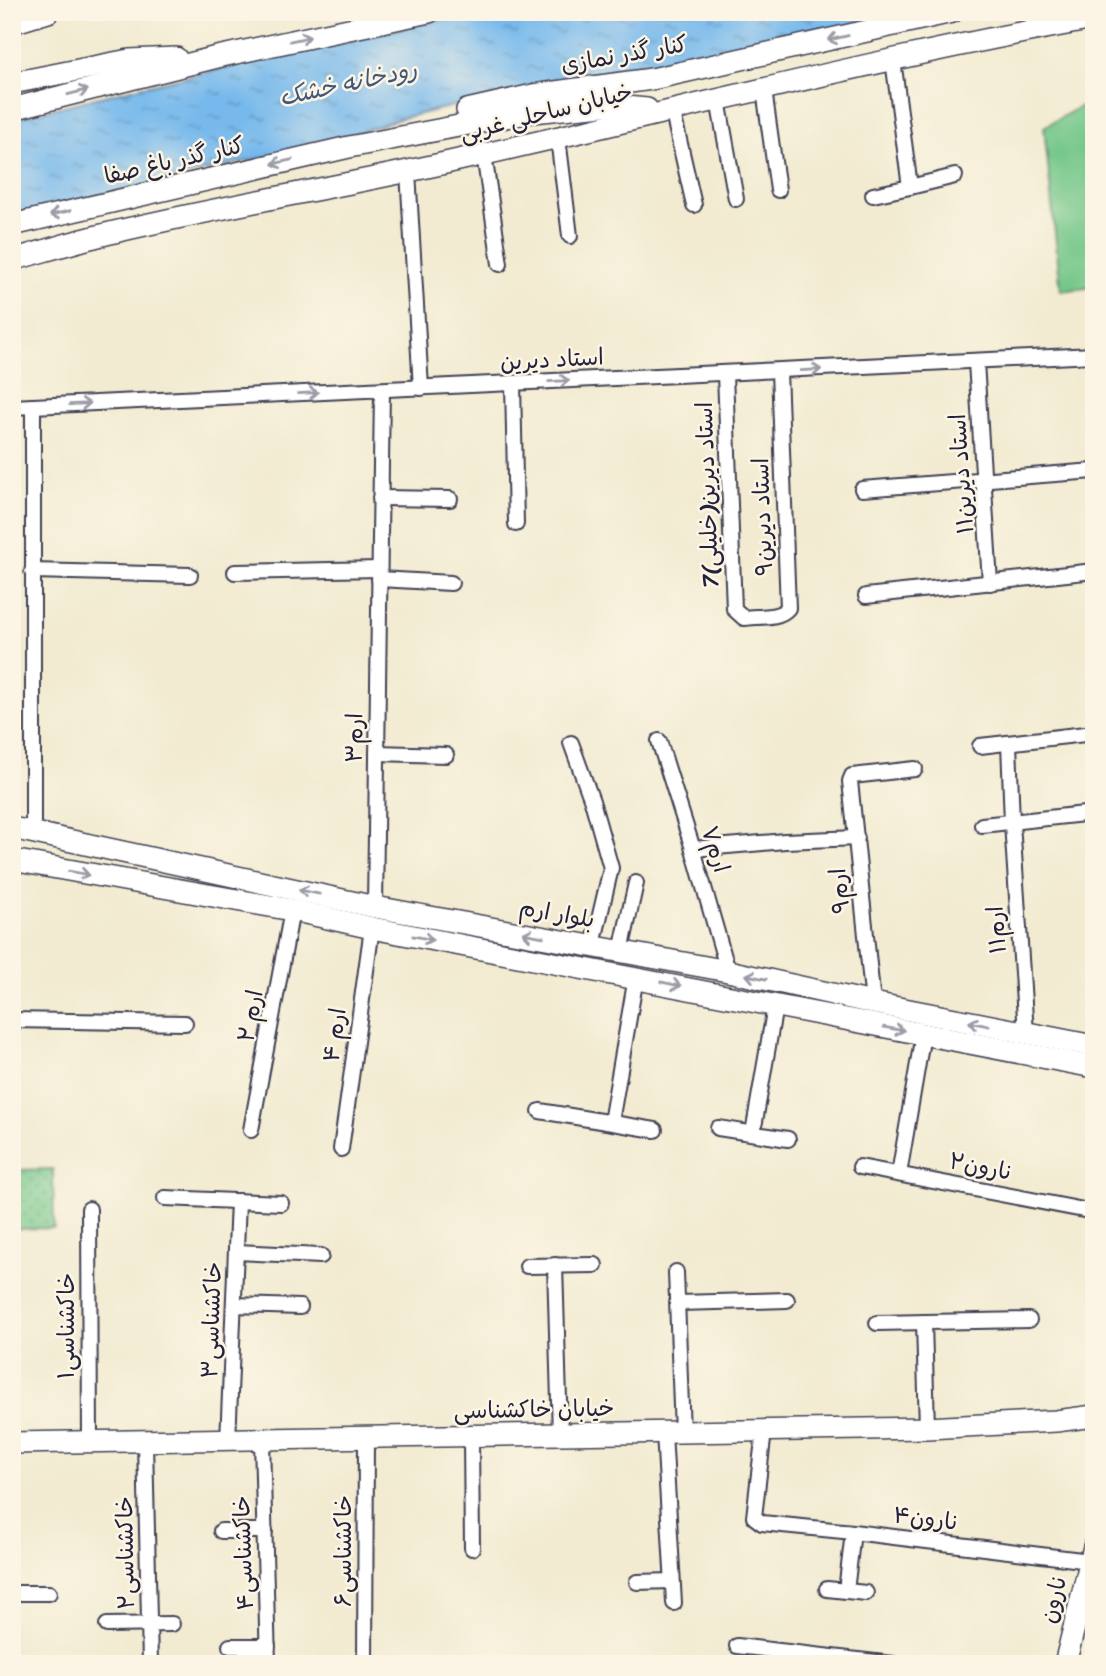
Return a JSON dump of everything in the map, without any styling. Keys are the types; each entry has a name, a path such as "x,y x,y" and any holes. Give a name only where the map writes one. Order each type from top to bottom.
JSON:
{"main road":[{"path":"12,23 48,12"},
{"path":"12,109 217,57 429,12"},
{"name":"کنار گذر نمازی","path":"348,147 408,124 533,95 652,79 952,12"},
{"name":"خیابان ساحلی غربی","path":"12,260 97,236 408,172 667,110 1094,19"},
{"path":"12,83 130,60 217,57"},
{"path":"348,147 531,112 604,106 667,110"},
{"name":"کنار گذر باغ صفا","path":"12,225 348,147"},
{"name":"بلوار ارم","path":"23,831 373,918 636,977 1094,1067"},
{"name":"بلوار ارم","path":"12,860 292,910 593,946 1094,1046"},
{"path":"851,1021 864,1001"},
{"name":"خیابان خاکشناسی","path":"12,1443 927,1428 1056,1421 1094,1416"},
{"name":"خیابان خاکشناسی","path":"1056,1421 1094,1425"},
{"name":"نارون","path":"1065,1664 1087,1602 1092,1554"}],"street":[{"path":"893,60 911,187"},
{"path":"764,90 778,190"},
{"path":"718,100 736,199"},
{"path":"667,110 694,205"},
{"path":"558,138 570,236"},
{"path":"484,154 500,264"},
{"path":"408,172 421,388"},
{"path":"873,195 955,176"},
{"name":"استاد دیرین","path":"12,407 1094,355"},
{"name":"استاد دیرین۱۱","path":"976,362 990,583"},
{"name":"استاد دیرین۹","path":"738,614 744,618 776,615 784,613 788,608 779,371"},
{"name":"7استاد دیرین(خلیلی)","path":"725,374 734,609 738,614"},
{"path":"513,384 516,524"},
{"name":"ارم۳","path":"373,918 382,390"},
{"path":"23,831 32,571 33,407"},
{"path":"862,489 1094,471"},
{"path":"380,498 450,499"},
{"path":"32,571 190,575"},
{"path":"866,596 1094,571"},
{"path":"235,572 379,574 451,583"},
{"path":"980,746 1094,733"},
{"name":"ارم۷","path":"659,741 728,971"},
{"path":"571,743 592,801 611,868 593,946"},
{"name":"ارم۱۱","path":"1009,743 1026,1033"},
{"path":"377,753 446,755"},
{"name":"ارم۹","path":"864,1001 857,838 850,781 852,776 915,769"},
{"path":"982,825 1094,813"},
{"path":"693,849 857,838"},
{"path":"621,951 636,883"},
{"name":"ارم ۲","path":"251,1130 292,910"},
{"name":"ارم ۴","path":"341,1149 373,918"},
{"path":"611,1122 636,977"},
{"path":"753,1133 775,1006"},
{"path":"12,1020 185,1023"},
{"path":"899,1174 923,1034"},
{"path":"540,1111 655,1130"},
{"path":"718,1128 788,1139"},
{"name":"نارون۲","path":"860,1167 1094,1212"},
{"path":"165,1198 281,1203"},
{"name":"خاکشناسی۳","path":"228,1441 238,1201"},
{"name":"خاکشناسی۱","path":"89,1209 90,1443"},
{"path":"236,1252 321,1256"},
{"path":"555,1265 560,1435"},
{"path":"527,1266 595,1265"},
{"path":"674,1603 673,1433 678,1303 676,1272"},
{"path":"678,1303 786,1300"},
{"path":"234,1305 300,1307"},
{"path":"877,1323 1029,1320"},
{"path":"924,1322 927,1428"},
{"name":"نارون۴","path":"764,1431 754,1517 762,1523 1092,1554"},
{"path":"471,1437 472,1548"},
{"name":"خاکشناسی۶","path":"365,1664 366,1438"},
{"name":"خاکشناسی۴","path":"262,1440 268,1664"},
{"name":"خاکشناسی۲","path":"145,1442 150,1664"},
{"path":"221,1531 265,1531"},
{"path":"846,1591 853,1532"},
{"path":"637,1582 672,1581"},
{"path":"827,1589 866,1593"},
{"path":"12,1593 49,1593"},
{"path":"107,1625 172,1624"},
{"path":"230,1646 268,1646"},
{"path":"737,1646 893,1664"}],"green space":[{"path":"1094,99 1094,287 1061,291 1044,127"},
{"path":"53,1169 54,1228 12,1229 12,1170"}],"water":[{"name":"رودخانه خشک","path":"477,12 910,12 643,71 538,86 398,119 337,140 12,216 12,119 140,87"}]}
